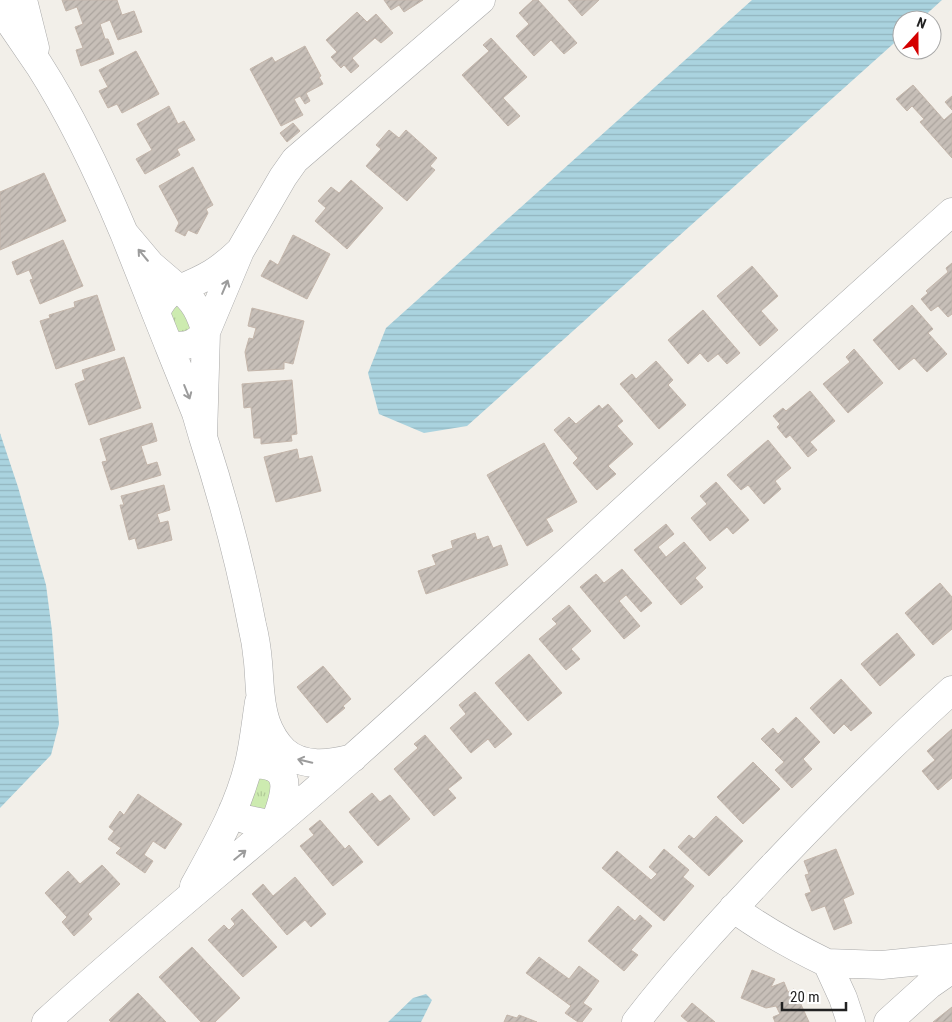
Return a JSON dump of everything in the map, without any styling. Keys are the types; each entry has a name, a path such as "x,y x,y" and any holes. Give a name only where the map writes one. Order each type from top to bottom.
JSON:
{"street":[{"path":"23,0 39,66"},
{"path":"169,346 184,346 196,343 206,332 240,251 295,160 481,0"},
{"path":"0,8 39,66 76,130 106,191 196,413 229,518 252,624 258,661 260,698 285,783 274,825"},
{"path":"46,1022 100,972 255,843 353,758 825,325 952,212"},
{"path":"124,233 151,264 188,296 200,312 206,332 203,437"},
{"path":"156,312 163,298 170,292 200,281 221,269 240,251"},
{"path":"636,1022 653,999 733,908 904,733 952,690"},
{"path":"189,896 224,832 241,791 248,767 260,698"},
{"path":"272,737 293,758 306,762 334,763 353,758"},
{"path":"248,767 257,764 268,764 282,774"},
{"path":"232,810 244,819 274,825"},
{"path":"733,908 783,942 827,963 882,965 952,958"},
{"path":"827,963 843,998 851,1022"},
{"path":"888,1022 929,985 952,969"}],"green space":[{"path":"177,305 182,305 195,326 176,339 170,309"},
{"path":"261,777 271,778 275,786 264,815 247,805 254,781"}],"water":[{"path":"752,0 942,0 931,10 892,10 892,45 467,426 424,433 379,414 368,373 386,328"},
{"path":"0,433 18,487 46,585 52,631 59,724 51,755 0,808"},
{"path":"426,994 432,1000 421,1022 388,1022 413,998"}],"building":[{"path":"62,0 117,0 122,15 134,11 142,32 118,40 110,20 100,24 105,39 108,39 114,54 81,66 76,50 83,48 75,27 83,24 77,7 66,11"},
{"path":"384,0 423,0 404,12 399,5 391,10"},
{"path":"533,0 538,0 577,43 564,54 551,40 534,56 516,36 529,24 519,13"},
{"path":"568,0 599,0 582,16"},
{"path":"357,12 367,22 376,14 393,33 381,43 375,38 352,58 359,66 351,73 344,65 341,68 331,57 337,52 326,40"},
{"path":"491,38 527,77 503,98 520,116 508,126 462,75 489,51 483,45"},
{"path":"305,46 321,76 319,77 323,84 306,93 310,101 305,104 300,96 294,99 303,115 281,126 250,69 272,57 275,62"},
{"path":"136,51 159,94 122,113 117,104 108,108 99,91 108,87 99,70"},
{"path":"913,85 944,120 952,113 952,158 920,122 924,119 912,106 907,111 896,99"},
{"path":"952,96 952,110 945,102"},
{"path":"169,106 178,124 184,121 195,140 177,149 180,155 145,174 136,159 152,150 137,124"},
{"path":"293,123 300,131 287,142 280,133"},
{"path":"389,130 399,138 406,130 437,158 430,166 435,170 407,201 366,166 381,149 376,145"},
{"path":"193,167 213,205 206,209 208,213 197,234 188,230 185,236 175,231 179,223 159,186"},
{"path":"44,173 66,221 0,250 0,192"},
{"path":"351,180 383,208 347,249 315,221 326,208 318,201 331,187 339,193"},
{"path":"293,235 330,254 307,299 261,276 270,260 278,265"},
{"path":"63,240 83,286 40,304 30,280 33,279 29,270 17,275 12,262"},
{"path":"952,263 952,314 948,317 938,306 931,311 921,299 928,293 926,291 948,272 946,268"},
{"path":"752,266 778,296 761,311 778,330 760,346 717,296"},
{"path":"97,295 115,350 56,369 40,321 50,318 49,315 75,307 74,302"},
{"path":"912,305 933,329 928,333 947,354 927,372 914,358 899,370 873,340"},
{"path":"252,308 304,321 293,364 284,362 284,369 248,371 245,352 249,338 253,339 256,328 248,326"},
{"path":"703,310 740,353 727,364 718,354 708,362 700,353 688,364 668,340"},
{"path":"854,349 883,383 848,413 823,384 850,362 846,357"},
{"path":"124,357 141,408 89,425 75,384 85,380 82,370"},
{"path":"656,361 673,380 668,385 686,405 659,429 620,384 632,374 636,379"},
{"path":"292,380 297,434 291,435 292,441 261,444 261,438 254,438 251,407 244,408 242,384"},
{"path":"810,391 835,421 810,442 817,450 808,457 790,435 786,438 777,427 780,424 773,416 783,408 786,411"},
{"path":"608,404 623,421 617,426 633,444 608,466 616,474 597,490 573,463 578,458 554,430 569,417 576,424 599,405 602,409"},
{"path":"152,423 157,441 141,446 147,465 157,462 161,475 111,490 102,462 107,461 100,439"},
{"path":"768,440 791,468 775,481 781,489 764,504 748,485 741,490 727,475"},
{"path":"544,443 577,502 546,519 553,531 527,546 487,475"},
{"path":"297,449 299,459 312,456 321,491 276,502 264,457"},
{"path":"716,482 749,520 733,534 727,527 710,541 691,518 707,504 700,496"},
{"path":"164,485 170,510 157,514 160,523 168,521 172,540 138,549 135,538 129,540 120,505 124,505 121,496"},
{"path":"666,524 674,534 658,547 666,557 684,542 706,568 695,578 703,587 681,605 634,550"},
{"path":"475,533 477,540 488,536 493,548 501,545 508,565 426,594 418,571 436,565 432,555 453,548 451,541"},
{"path":"622,569 652,603 641,612 626,595 619,601 640,626 624,639 580,587 596,574 604,583"},
{"path":"940,583 952,597 952,629 933,645 905,613"},
{"path":"569,605 591,631 571,649 580,659 566,670 539,639 557,624 552,619"},
{"path":"897,633 915,655 880,686 861,664"},
{"path":"529,654 562,693 528,721 495,683"},
{"path":"323,666 351,699 343,706 345,708 327,723 297,687"},
{"path":"841,679 872,713 851,731 844,724 834,734 810,708"},
{"path":"475,692 512,734 495,748 488,739 471,753 450,728 466,714 459,705"},
{"path":"796,717 820,742 803,759 812,769 792,788 775,770 784,762 761,739 773,728 778,734"},
{"path":"952,729 952,778 938,790 922,771 935,760 927,751"},
{"path":"425,735 462,778 448,789 456,798 434,816 394,769 418,748 414,744"},
{"path":"753,762 780,789 743,824 717,797"},
{"path":"372,793 380,802 390,795 410,819 378,846 349,812"},
{"path":"138,794 182,824 165,849 153,841 144,855 153,861 145,873 116,853 121,848 108,839 114,831 109,827 120,811 124,815"},
{"path":"716,816 743,841 709,876 678,847 689,835 694,839"},
{"path":"320,820 345,849 349,845 363,862 333,886 300,846 314,835 309,829"},
{"path":"664,849 689,870 683,877 694,886 664,921 602,868 617,851 651,880 657,874 649,867"},
{"path":"836,849 854,894 843,899 852,923 834,930 825,906 812,911 805,894 811,892 805,875 809,874 804,861"},
{"path":"102,865 120,884 88,914 92,919 74,936 62,922 67,917 45,893 68,871 80,884"},
{"path":"295,877 326,914 311,927 305,920 287,935 252,894 263,884 273,896"},
{"path":"618,906 635,921 640,915 652,926 631,950 638,955 624,971 588,941"},
{"path":"242,909 277,947 243,977 208,940 224,925 229,930 235,924 231,919"},
{"path":"192,947 240,998 215,1022 201,1022 159,977"},
{"path":"539,957 569,979 579,966 599,981 583,1003 592,1009 582,1022 578,1022 565,1013 571,1006 526,973"},
{"path":"752,970 775,979 771,987 784,982 788,992 794,989 809,1022 775,1022 773,1017 780,1014 776,1006 766,1008 741,998"},
{"path":"138,993 166,1022 111,1022 109,1020"},
{"path":"692,1003 715,1022 688,1022 681,1016"},
{"path":"952,1007 952,1022 933,1022"},
{"path":"507,1015 517,1018 519,1015 537,1022 504,1022"}]}
